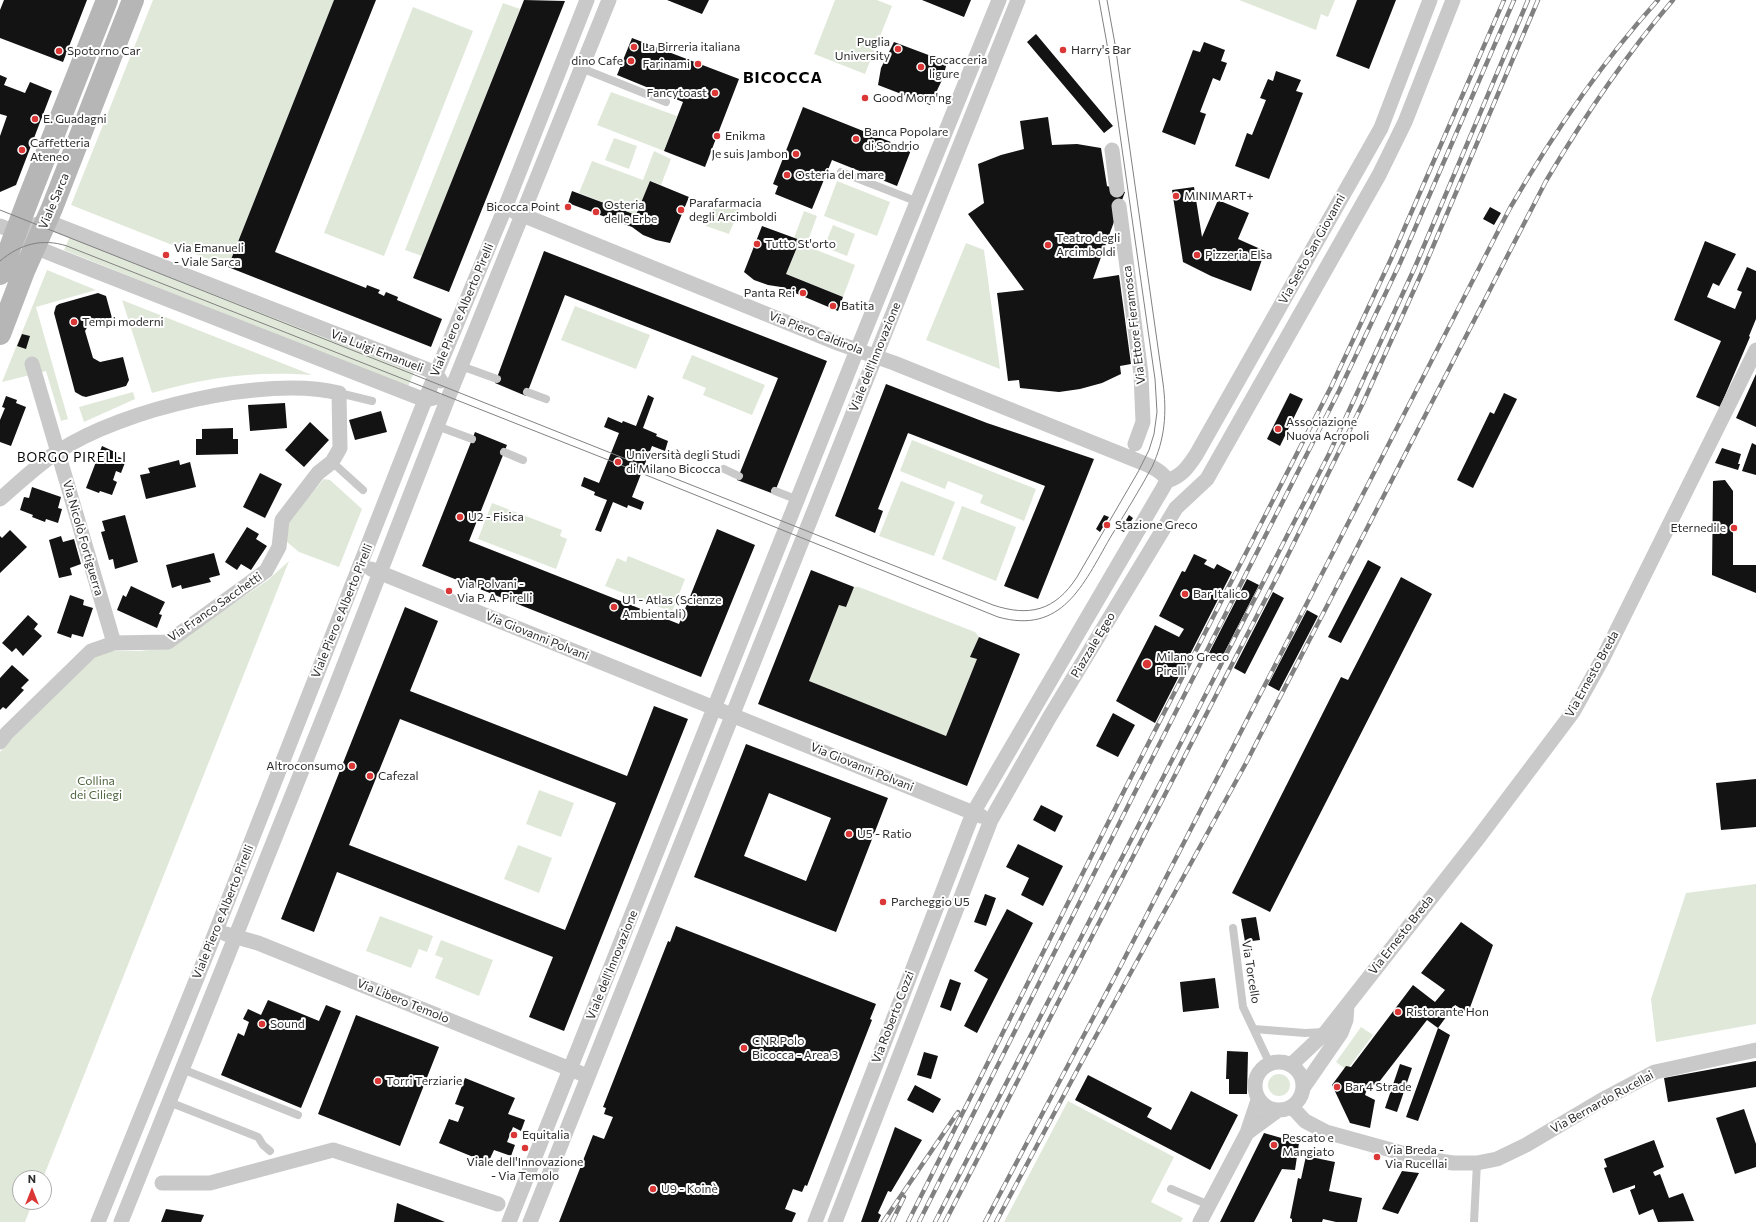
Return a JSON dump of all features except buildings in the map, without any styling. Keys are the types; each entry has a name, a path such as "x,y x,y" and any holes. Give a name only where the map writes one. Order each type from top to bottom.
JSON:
{"street":[{"name":"Viale Sarca","path":"0,274 5,235 107,0"},
{"name":"Viale Sarca","path":"0,334 133,0"},
{"name":"Viale Piero e Alberto Pirelli","path":"98,1222 216,930 425,400 587,0"},
{"name":"Viale Piero e Alberto Pirelli","path":"122,1222 450,393 609,0"},
{"name":"Viale dell'Innovazione","path":"509,1222 999,0"},
{"name":"Viale dell'Innovazione","path":"530,1222 1018,0"},
{"name":"Via Sesto San Giovanni","path":"1168,481 1177,478 1185,471 1196,455 1381,128 1430,0"},
{"name":"Via Sesto San Giovanni","path":"1206,479 1379,175 1405,122 1453,0"},
{"path":"1112,150 1117,190"},
{"name":"Via Ettore Fieramosca","path":"1119,206 1141,374 1143,422 1135,444"},
{"name":"Via Piero Caldirola","path":"504,208 840,344 875,356 1143,463 1158,471 1166,477 1168,481"},
{"path":"5,235 46,221"},
{"name":"Via Luigi Emanueli","path":"46,221 436,374 450,393"},
{"path":"5,235 425,400 450,393"},
{"name":"Via Ernesto Breda","path":"1292,1064 1326,1032 1479,837 1584,695 1756,350"},
{"name":"Via Nicolò Fortiguerra","path":"32,364 114,643"},
{"path":"0,499 58,451 82,437 117,422 202,398 240,391 274,388 319,389 339,393"},
{"name":"Via Franco Sacchetti","path":"0,742 7,732 91,651 114,643 162,644 169,642 266,571 279,547 282,520 318,473 332,462 340,448 339,393"},
{"name":"Piazzale Egeo","path":"991,820 1049,718 1176,508 1206,479"},
{"name":"Piazzale Egeo","path":"973,813 1168,481"},
{"name":"Via Giovanni Polvani","path":"360,565 715,708"},
{"path":"715,708 732,715"},
{"name":"Via Giovanni Polvani","path":"732,715 991,820"},
{"name":"Via Roberto Cozzi","path":"815,1222 973,813"},
{"name":"Via Roberto Cozzi","path":"835,1222 991,820"},
{"name":"Via Libero Temolo","path":"216,930 265,946 588,1077"},
{"path":"1303,1088 1299,1074 1292,1064 1280,1061 1269,1062 1256,1078 1255,1089 1258,1100 1266,1108 1277,1110 1292,1107 1300,1098 1303,1088 1340,1034 1346,1020 1347,1004"},
{"name":"Via Bernardo Rucellai","path":"1292,1107 1305,1121 1326,1132 1420,1158 1459,1164 1476,1164 1497,1159 1526,1146 1602,1100 1655,1072 1756,1050"},
{"path":"1200,1222 1247,1133 1258,1100"},
{"path":"1247,1133 1277,1110"},
{"path":"162,1183 210,1183 333,1150 498,1204"}],"lane":[{"path":"581,68 666,102"},
{"path":"841,172 918,202"},
{"path":"461,366 497,379"},
{"path":"528,392 546,399"},
{"path":"339,393 372,401"},
{"path":"437,426 472,439"},
{"path":"504,452 523,460"},
{"path":"332,462 363,490"},
{"path":"724,469 739,476"},
{"path":"775,490 798,500"},
{"name":"Via Torcello","path":"1233,928 1242,1001 1269,1062"},
{"path":"1254,1028 1305,1033 1326,1032"},
{"path":"182,1069 298,1115"},
{"path":"169,1102 258,1137 263,1146 270,1151"},
{"path":"1474,1222 1476,1164"},
{"path":"1171,1189 1209,1205"}],"green space":[{"path":"153,0 334,0 228,267 71,205"},
{"path":"835,0 877,0 892,6 865,74 814,54"},
{"path":"1239,0 1335,0 1328,17 1321,14 1316,30"},
{"path":"503,3 520,9 422,256 405,250"},
{"path":"413,7 473,31 384,256 324,233"},
{"path":"611,92 677,116 664,151 597,125"},
{"path":"614,138 637,146 629,169 605,160"},
{"path":"654,151 671,159 661,185 651,181 636,215 579,193 592,161 643,180"},
{"path":"837,181 890,202 877,236 824,216"},
{"path":"717,199 740,208 729,234 706,226"},
{"path":"804,211 817,216 806,246 855,265 843,297 786,274 800,241 794,238"},
{"path":"833,225 855,234 847,256 824,247"},
{"path":"71,234 415,370 408,387 64,250"},
{"path":"966,243 984,250 1000,369 926,340"},
{"path":"47,270 96,290 36,307 68,419 61,421 46,371 2,382"},
{"path":"122,300 312,375 270,374 231,376 173,387 152,393"},
{"path":"575,306 650,335 636,369 561,340"},
{"path":"692,355 765,385 752,415 703,395 706,388 682,378"},
{"path":"133,392 135,399 84,422 79,407"},
{"path":"912,440 1036,489 1024,521 980,503 983,495 948,481 945,489 900,471"},
{"path":"324,479 330,480 362,509 339,567 299,552 287,542 287,523"},
{"path":"901,481 955,502 934,556 879,536"},
{"path":"492,503 562,530 560,536 567,539 556,569 478,539"},
{"path":"962,506 1016,527 996,581 942,559"},
{"path":"628,556 685,579 672,612 605,586 617,558 626,562"},
{"name":"Collina dei Ciliegi","path":"289,561 46,1170 12,1170 12,1210 30,1210 25,1222 0,1222 0,752 50,697 102,651 139,651 169,648 268,580"},
{"path":"854,587 859,587 975,632 979,637 971,657 977,659 946,736 809,681 839,605 846,607"},
{"path":"539,790 574,803 561,837 526,824"},
{"path":"518,845 552,858 539,893 504,879"},
{"path":"1756,884 1756,1024 1656,1042 1651,999 1686,893"},
{"path":"380,916 433,936 427,952 419,949 411,968 366,951"},
{"path":"441,940 493,960 479,996 435,978 443,958 435,955"},
{"path":"1361,1027 1373,1035 1347,1070 1336,1062"},
{"path":"1275,1074 1283,1074 1290,1081 1290,1089 1283,1096 1275,1096 1268,1089 1268,1081"},
{"path":"1068,1101 1174,1157 1151,1202 1183,1218 1181,1222 1004,1222"}],"tram line":[{"path":"0,210 993,605 1006,609 1030,610 1050,604 1060,597 1077,577 1138,472 1149,450 1154,434 1157,412 1155,379 1107,44 1099,0"},
{"path":"0,261 15,250 32,244 49,243 67,246 631,469 998,617 1020,621 1039,619 1054,612 1068,602 1090,573 1152,467 1160,446 1164,426 1165,405 1163,383 1115,44 1107,0"}],"railway":[{"path":"908,1222 1125,789 1331,387 1391,259 1504,0"},
{"path":"919,1222 1339,391 1400,263 1514,0"},
{"path":"935,1222 1329,454 1415,267 1528,0"},
{"path":"945,1222 1280,571 1363,403 1423,270 1538,0"},
{"path":"985,1222 1120,967 1510,208 1543,153 1597,74 1658,0"},
{"path":"996,1222 1080,1065 1246,763 1546,181 1575,134 1622,65 1673,0"},
{"path":"883,1222 958,1112"},
{"path":"892,1222 904,1197"}],"place":[{"name":"La Birreria italiana","path":"634,47"},
{"name":"Puglia University","path":"898,49"},
{"name":"Harry's Bar","path":"1063,50"},
{"name":"Spotorno Car","path":"59,51"},
{"name":"dino Cafe","path":"631,61"},
{"name":"Farinami","path":"698,64"},
{"name":"Focacceria ligure","path":"921,67"},
{"name":"Fancytoast","path":"715,93"},
{"name":"Good Morn'ng","path":"865,98"},
{"name":"E. Guadagni","path":"35,119"},
{"name":"Enikma","path":"717,136"},
{"name":"Banca Popolare di Sondrio","path":"856,139"},
{"name":"Caffetteria Ateneo","path":"22,150"},
{"name":"Je suis Jambon","path":"796,154"},
{"name":"Osteria del mare","path":"787,175"},
{"name":"MINIMART+","path":"1176,196"},
{"name":"Bicocca Point","path":"568,207"},
{"name":"Parafarmacia degli Arcimboldi","path":"681,210"},
{"name":"Osteria delle Erbe","path":"596,212"},
{"name":"Tutto St'orto","path":"757,244"},
{"name":"Teatro degli Arcimboldi","path":"1048,245"},
{"name":"Via Emanueli - Viale Sarca","path":"166,255"},
{"name":"Pizzeria Elsa","path":"1197,255"},
{"name":"Panta Rei","path":"803,293"},
{"name":"Batita","path":"833,306"},
{"name":"Tempi moderni","path":"74,322"},
{"name":"Associazione Nuova Acropoli","path":"1278,429"},
{"name":"Università degli Studi di Milano Bicocca","path":"618,462"},
{"name":"U2 - Fisica","path":"460,517"},
{"name":"Stazione Greco","path":"1107,525"},
{"name":"Eternedile","path":"1734,528"},
{"name":"Via Polvani - Via P. A. Pirelli","path":"449,591"},
{"name":"Bar Italico","path":"1185,594"},
{"name":"U1 - Atlas (Scienze Ambientali)","path":"614,607"},
{"name":"Milano Greco Pirelli","path":"1147,664"},
{"name":"Altroconsumo","path":"352,766"},
{"name":"Cafezal","path":"370,776"},
{"name":"U5 - Ratio","path":"849,834"},
{"name":"Parcheggio U5","path":"883,902"},
{"name":"Ristorante Hon","path":"1398,1012"},
{"name":"Sound","path":"262,1024"},
{"name":"CNR Polo Bicocca - Area 3","path":"744,1048"},
{"name":"Torri Terziarie","path":"378,1081"},
{"name":"Bar 4 Strade","path":"1337,1087"},
{"name":"Equitalia","path":"514,1135"},
{"name":"Pescato e Mangiato","path":"1274,1145"},
{"name":"Viale dell'Innovazione - Via Temolo","path":"525,1148"},
{"name":"Via Breda - Via Rucellai","path":"1377,1157"},
{"name":"U9 - Koinè","path":"653,1189"}],"district":[{"name":"BICOCCA","path":"783,78"},
{"name":"BORGO PIRELLI","path":"72,458"}]}
